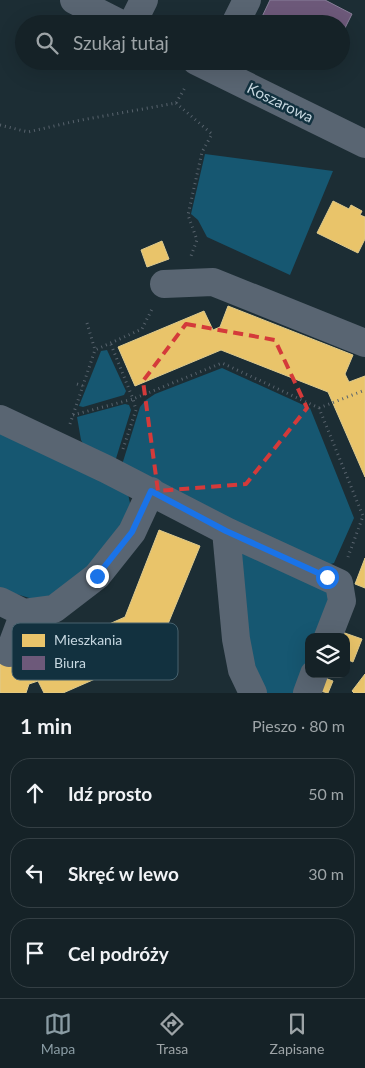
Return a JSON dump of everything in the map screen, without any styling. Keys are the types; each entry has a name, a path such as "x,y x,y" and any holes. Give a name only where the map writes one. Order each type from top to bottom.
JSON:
{"street":[{"path":"74,0 103,15"},
{"path":"136,15 144,0"},
{"path":"239,15 246,0"},
{"name":"Koszarowa","path":"218,70 365,144"},
{"path":"170,284 212,282 365,343"},
{"path":"0,419 151,491 226,531 339,583 342,601 330,633"},
{"path":"0,601 24,613 54,609 97,576 132,532 151,491"},
{"path":"226,531 236,639 242,670 253,693"},
{"path":"20,623 24,613"},
{"path":"10,653 12,647"},
{"path":"307,693 313,678"}],"path":[{"path":"0,125 28,132 76,121 176,103 201,70"},
{"path":"170,284 197,240 188,215 202,152 212,134 176,103"},
{"path":"78,399 95,350 87,323"},
{"path":"95,350 142,329"},
{"path":"110,342 136,410 114,473"},
{"path":"73,414 133,399 222,363 319,408 363,516 339,583"},
{"path":"77,384 83,386"},
{"path":"319,408 365,390"}],"highlighted area":[{"path":"186,324 275,340 307,408 246,484 158,491 143,381"}],"shaded area":[{"path":"205,154 333,171 290,275 207,237 198,220 191,214"},
{"path":"107,350 126,391 124,395 83,407 79,406 101,351"},
{"path":"222,368 310,408 354,518 334,563 324,566 121,468 140,407 146,400 155,394"},
{"path":"125,404 129,405 131,410 114,465 88,452 81,440 77,417"},
{"path":"0,426 128,494 132,512 82,578 39,601 0,589"},
{"path":"238,545 322,584 332,599 321,633 305,633 305,676 298,693 260,693 254,683"}],"building: Mieszkania":[{"path":"333,201 349,209 351,205 362,211 360,215 365,217 365,239 358,253 317,233"},
{"path":"162,241 169,259 147,267 141,250"},
{"path":"228,306 353,355 345,374 349,382 365,376 365,477 328,392 221,350 135,386 118,347 204,311 213,330 220,327"},
{"path":"159,530 200,546 168,623 111,623 125,617"},
{"path":"365,558 365,588 355,584"},
{"path":"350,635 362,639 353,662 350,661"},
{"path":"0,649 12,654 12,680 93,680 63,693 44,693 38,681 29,684 26,693 0,693"},
{"path":"365,674 365,693 354,693 352,691"},
{"path":"322,678 333,681 328,693 316,690"}],"building: Biura":[{"path":"270,0 325,0 352,14 350,18 350,15 263,15"}],"route":[{"path":"97,576 132,532 151,491 226,531 327,577"}]}
